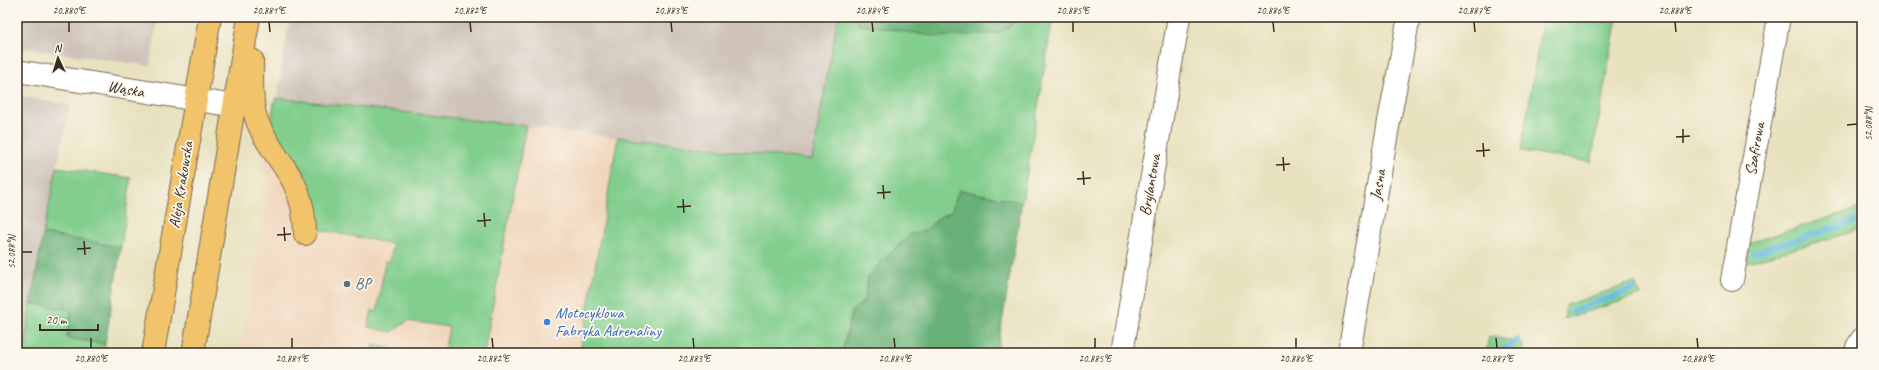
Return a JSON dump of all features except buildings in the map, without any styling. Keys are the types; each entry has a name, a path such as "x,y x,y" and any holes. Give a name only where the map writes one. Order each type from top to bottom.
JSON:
{"main road":[{"name":"Aleja Krakowska","path":"153,353 210,17"},
{"path":"193,353 249,20"},
{"path":"249,20 254,80 253,106 256,117 268,143 293,182 304,217 305,234"}],"street":[{"name":"Brylantowa","path":"1122,353 1179,17"},
{"name":"Jasna","path":"1349,353 1409,17"},
{"name":"Szafirowa","path":"1732,280 1778,17"},
{"name":"Wąska","path":"17,71 235,106"},
{"path":"1856,353 1857,347 1862,339"}],"shaded area":[{"path":"17,17 158,17 150,66 17,47"},
{"path":"290,17 838,17 812,160 277,98"},
{"path":"17,96 70,105 43,234 24,353 17,353"},
{"path":"277,98 618,137 580,353 240,353 269,182 263,168 274,103"}],"green space":[{"path":"838,17 859,17 858,24 1012,25 1014,17 1053,17 1022,202 959,190 951,212 940,217 926,230 909,235 869,274 864,301 852,311 843,350 840,353 580,353 618,137 812,160"},
{"path":"859,17 1014,17 1012,25 999,33 939,37 857,24"},
{"path":"1543,17 1617,17 1591,162 1521,151"},
{"path":"277,98 526,126 484,353 444,353 449,327 408,321 392,332 368,327 372,310 377,312 385,261 390,262 393,244 321,230 314,225 303,185 294,163 270,130 274,103"},
{"path":"57,167 131,178 121,247 43,234"},
{"path":"959,190 1022,202 997,353 840,353 843,350 852,311 864,301 869,274 909,235 926,230 940,217 951,212"},
{"path":"1862,207 1862,229 1746,263 1749,243"},
{"path":"43,234 121,247 105,344 67,338 71,310 31,303"},
{"path":"1634,282 1641,295 1564,319 1566,305"},
{"path":"31,303 72,310 67,338 105,344 104,353 24,353"},
{"path":"1489,336 1523,343 1522,353 1486,353"},
{"path":"373,345 389,348 392,353 370,353"}],"waterway":[{"path":"1754,253 1862,219"},
{"path":"1573,311 1634,289"},
{"path":"1499,353 1517,340"}],"place":[{"name":"BP","path":"347,284"},
{"name":"Motocyklowa Fabryka Adrenaliny","path":"547,322"}]}
